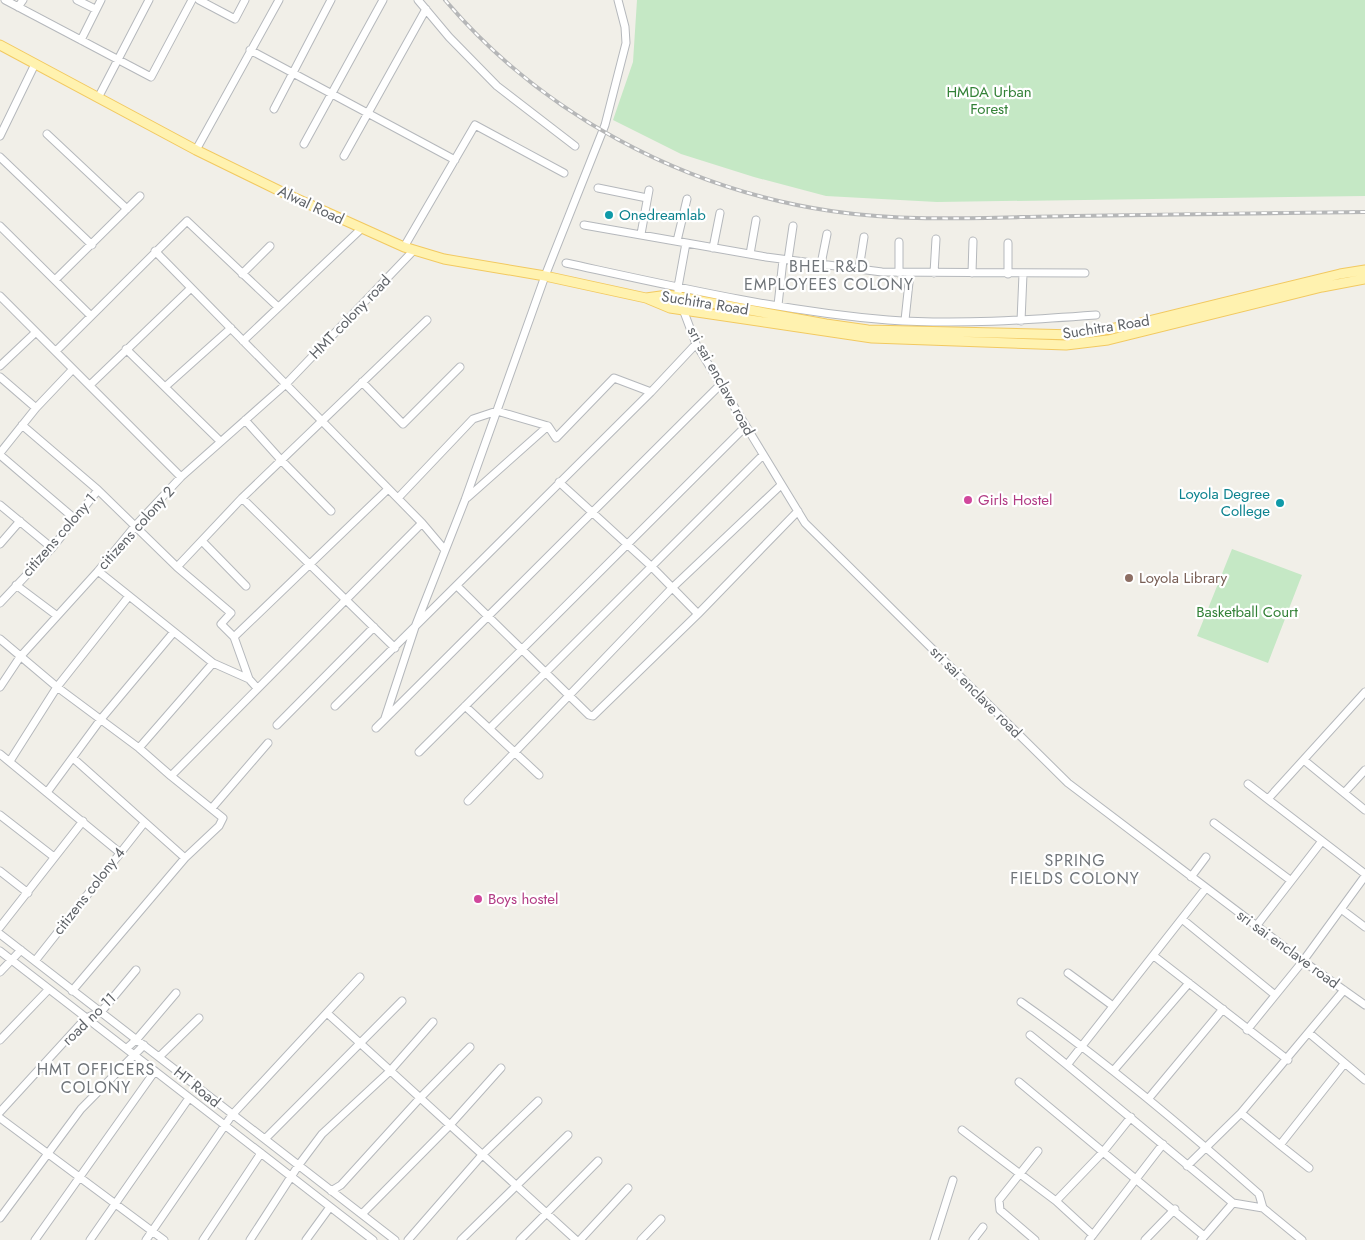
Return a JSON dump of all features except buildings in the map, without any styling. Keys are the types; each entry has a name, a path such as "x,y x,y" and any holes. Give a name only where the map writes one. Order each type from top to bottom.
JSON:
{"main road":[{"name":"Alwal Road","path":"0,45 196,150 361,229 404,247 444,260 545,276 646,298"},
{"name":"Suchitra Road","path":"646,298 661,306 683,310 880,338 1066,345 1094,342 1133,329 1340,274 1365,270"},
{"name":"Suchitra Road","path":"646,298 678,292 826,324 868,330 1068,336 1133,329 1365,279"}],"street":[{"path":"5,0 151,77 192,0"},
{"path":"18,7 23,0"},
{"path":"78,0 95,10"},
{"path":"81,40 101,0"},
{"path":"98,98 149,0"},
{"path":"200,0 235,19 245,0"},
{"path":"196,150 279,0"},
{"path":"274,109 331,0"},
{"path":"304,144 383,0"},
{"path":"418,0 449,37 497,86 575,146"},
{"path":"385,718 415,626 465,500 545,276 605,125 626,43 625,27 618,0"},
{"path":"344,156 426,9"},
{"path":"250,50 455,160"},
{"path":"0,136 2,127 35,64"},
{"path":"404,247 475,125 564,174"},
{"path":"47,134 127,209"},
{"path":"0,157 92,245"},
{"path":"598,188 647,198"},
{"path":"641,234 649,190"},
{"path":"55,280 140,196"},
{"path":"677,242 686,198"},
{"path":"714,248 720,213"},
{"path":"750,254 756,220"},
{"path":"56,352 187,221 278,308"},
{"path":"584,225 786,260 899,273 1085,273"},
{"path":"0,226 90,316"},
{"path":"778,305 793,226"},
{"path":"243,341 361,229"},
{"path":"821,264 827,234"},
{"path":"859,269 864,236"},
{"path":"934,273 936,239"},
{"path":"972,241 972,273"},
{"path":"899,242 899,273"},
{"path":"678,292 686,243"},
{"path":"1008,243 1008,274"},
{"path":"242,274 270,246"},
{"name":"HMT colony road","path":"286,384 414,250"},
{"path":"155,251 387,490 398,498 444,549"},
{"path":"566,263 678,292 829,313 905,320 1021,321 1096,315"},
{"path":"905,320 910,273"},
{"path":"1021,321 1023,274"},
{"path":"90,385 191,288"},
{"name":"sri sai enclave road","path":"678,292 696,344 805,524 1068,783 1303,961 1365,1005"},
{"path":"0,296 181,477"},
{"path":"177,567 242,498 427,320"},
{"path":"165,387 231,328"},
{"path":"0,366 36,332"},
{"path":"335,706 651,392 696,344"},
{"path":"126,349 220,441"},
{"path":"362,382 403,424 460,367"},
{"path":"74,369 36,408 0,454 75,519"},
{"path":"398,498 473,419 497,410 548,426 556,438 614,378 651,392"},
{"path":"1,379 36,408"},
{"name":"citizens colony 2","path":"0,686 20,657 56,615 98,572 135,526 181,477 286,384"},
{"path":"376,728 489,618 721,384"},
{"path":"245,420 331,511"},
{"name":"citizens colony 1","path":"22,425 98,490 177,567 231,613 221,624 234,637"},
{"path":"465,500 548,426"},
{"path":"419,752 746,426"},
{"path":"490,728 763,455"},
{"path":"559,482 652,567 698,614"},
{"path":"468,801 514,750 672,588 781,485"},
{"name":"citizens colony 1","path":"0,604 52,548 98,490"},
{"path":"257,688 249,679 234,637 387,490"},
{"path":"242,498 395,648"},
{"path":"0,505 52,548"},
{"path":"457,586 589,715 593,716 698,614 798,511"},
{"path":"0,544 20,521"},
{"path":"171,776 422,523"},
{"path":"202,541 246,586"},
{"path":"98,572 213,663 249,679"},
{"path":"16,585 56,615"},
{"path":"10,761 57,687 129,596"},
{"path":"277,725 374,627"},
{"path":"48,791 101,719 173,633"},
{"path":"0,639 57,687 139,748 223,818 219,826 185,858 72,991"},
{"path":"139,748 213,663"},
{"path":"1268,799 1305,761 1365,692"},
{"path":"465,706 539,775"},
{"path":"212,808 268,743"},
{"path":"0,754 48,791 119,852"},
{"path":"73,758 185,858"},
{"path":"1305,761 1365,810"},
{"path":"1344,793 1365,770"},
{"path":"1248,784 1365,875 1303,961 1248,1030"},
{"path":"0,815 54,858"},
{"path":"0,927 83,821"},
{"name":"citizens colony 4","path":"35,961 119,852 144,823"},
{"path":"1214,823 1290,880"},
{"path":"1257,926 1290,880 1322,841"},
{"path":"1192,878 1206,857"},
{"path":"0,871 28,893"},
{"path":"1067,1065 1206,888"},
{"path":"1341,910 1365,927"},
{"path":"1182,919 1275,995"},
{"name":"HT Road","path":"0,934 395,1240"},
{"path":"0,972 20,950"},
{"name":"HT Road","path":"0,951 292,1177 364,1237 373,1240"},
{"path":"1154,956 1288,1060"},
{"name":"road no 11","path":"0,1112 86,1018 101,1012 136,970"},
{"path":"1068,973 1113,1006"},
{"path":"146,1240 232,1115 360,977"},
{"path":"1114,1070 1189,983"},
{"path":"0,1040 49,989"},
{"path":"1187,1166 1241,1113 1288,1060 1344,990"},
{"path":"126,1048 137,1039 176,993"},
{"path":"265,1139 402,1000"},
{"path":"1021,1002 1082,1045 1149,1098 1259,1194 1263,1208"},
{"path":"1149,1098 1223,1010"},
{"path":"327,1013 576,1240"},
{"path":"159,1057 199,1018"},
{"path":"250,1240 298,1166 322,1134 390,1071 433,1022"},
{"path":"1309,1033 1365,1080"},
{"path":"1030,1035 1233,1203 1263,1208 1302,1240"},
{"path":"0,1218 81,1109 144,1046"},
{"path":"331,1190 340,1185 470,1047"},
{"path":"1280,1145 1344,1064"},
{"path":"362,1214 450,1125 501,1068"},
{"path":"35,1240 155,1071"},
{"path":"1019,1082 1175,1209 1202,1238 1233,1203"},
{"path":"90,1240 189,1098"},
{"path":"408,1240 482,1155 538,1101"},
{"path":"1241,1113 1309,1168"},
{"path":"1056,1201 1104,1152 1131,1117"},
{"path":"0,1118 164,1240"},
{"path":"962,1130 1056,1201 1091,1237 1163,1144"},
{"path":"461,1240 568,1135"},
{"path":"1035,1240 1000,1210 998,1206 999,1200 1038,1151"},
{"path":"203,1240 261,1153"},
{"path":"520,1240 598,1161"},
{"path":"934,1240 953,1180"},
{"path":"580,1240 628,1188"},
{"path":"306,1240 330,1207"},
{"path":"1145,1240 1175,1209"},
{"path":"641,1240 661,1219"},
{"path":"973,1240 983,1227"}],"green space":[{"name":"HMDA Urban Forest","path":"637,0 1365,0 1365,196 937,202 826,196 754,177 681,154 613,120 633,62"},
{"name":"Basketball Court","path":"1232,549 1302,575 1268,663 1197,636"}],"railway":[{"path":"445,0 483,41 525,78 571,111 619,140 669,165 722,185 776,200 861,215 922,218 1365,212"}],"place":[{"name":"Onedreamlab","path":"609,215"},
{"name":"Girls Hostel","path":"968,500"},
{"name":"Loyola Degree College","path":"1280,503"},
{"name":"Loyola Library","path":"1129,578"},
{"name":"Boys hostel","path":"478,899"}],"district":[{"name":"BHEL R&D EMPLOYEES COLONY","path":"829,275"},
{"name":"SPRING FIELDS COLONY","path":"1075,869"},
{"name":"HMT OFFICERS COLONY","path":"96,1078"}]}
